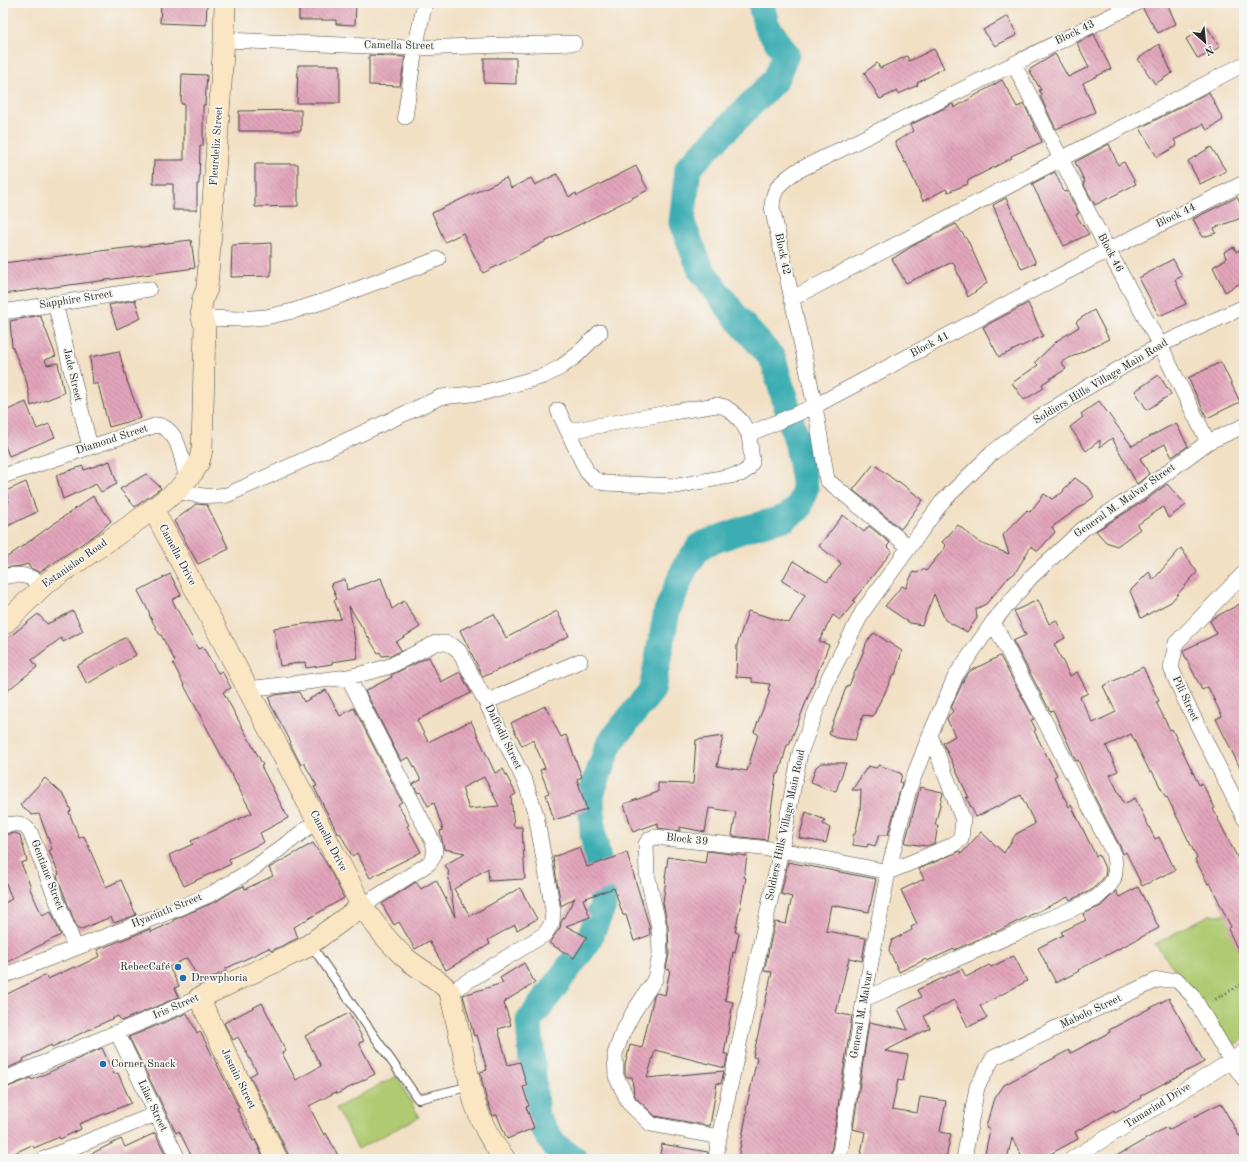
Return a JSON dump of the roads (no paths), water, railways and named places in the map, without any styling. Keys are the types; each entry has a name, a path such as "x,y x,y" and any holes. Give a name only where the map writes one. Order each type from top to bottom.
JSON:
{"street":[{"name":"Fleurdeliz Street","path":"153,509 182,485 199,462 202,450 206,321 202,297 207,289 224,40 225,3"},
{"path":"405,117 415,48 425,3"},
{"name":"Block 43","path":"1014,64 1137,3"},
{"name":"Camella Street","path":"224,40 415,48 574,43"},
{"name":"Block 46","path":"1014,64 1060,159 1160,345 1208,442"},
{"name":"Block 42","path":"909,547 827,480 815,406 772,207 773,196 776,188 795,172 1014,64"},
{"path":"791,299 1244,64"},
{"name":"Block 44","path":"1108,250 1244,183"},
{"name":"Block 41","path":"749,434 815,406 1108,250"},
{"path":"206,321 259,318 293,311 331,299 438,259"},
{"name":"Sapphire Street","path":"3,312 149,289"},
{"name":"Jade Street","path":"55,303 90,447"},
{"name":"Soldiers Hills Village Main Road","path":"716,1159 719,1137 781,850 800,753 828,679 863,611 942,502 992,453 1035,420 1160,345 1244,307"},
{"path":"182,485 204,496 228,495 441,397 482,393 544,376 561,367 577,355 600,332"},
{"path":"558,410 587,472 594,479 604,483 677,486 742,474 748,469 752,462 749,434 741,421 732,412 725,407 717,405 569,431"},
{"name":"Diamond Street","path":"3,476 157,425 164,426 171,432 175,439 182,485"},
{"name":"General M. Malvar Street","path":"888,872 909,789 930,735 956,676 993,622 1031,577 1083,529 1142,491 1208,442 1244,426"},
{"name":"Estanislao Road","path":"3,626 45,584 153,509"},
{"name":"Camella Drive","path":"153,509 362,906 383,936 395,948 410,961 442,983 450,992"},
{"name":"Pili Street","path":"1244,573 1176,643 1171,668 1185,700 1244,818"},
{"path":"3,577 18,574 30,577 45,584"},
{"path":"864,1000 1095,899 1108,888 1115,876 1116,864 1113,852 993,622"},
{"name":"Daffodil Street","path":"248,689 348,677 390,666 436,644 446,643 453,646 458,652 486,702 526,784 536,816 553,910 552,923 545,934 450,992"},
{"path":"486,702 580,661"},
{"path":"348,677 432,840 435,852 433,859 428,864 362,906"},
{"path":"888,872 951,846 961,839 963,820 930,735"},
{"name":"Hyacinth Street","path":"3,976 174,910 213,893 250,871 317,821"},
{"name":"Gentiane Street","path":"3,826 18,823 25,826 30,832 75,947"},
{"name":"Block 39","path":"719,1137 651,1124 630,1102 616,1076 615,1054 622,1034 655,979 660,954 659,927 647,874 646,844 654,837 781,850 888,872"},
{"name":"General M. Malvar","path":"839,1159 864,1000 888,872"},
{"name":"Iris Street","path":"3,1080 199,998 310,944 362,906"},
{"name":"Mabolo Street","path":"964,1159 977,1087 993,1058 1157,980 1177,980 1192,995 1231,1061 1244,1079"},
{"path":"450,992 474,1101 489,1138 505,1159"},
{"name":"Jasmin Street","path":"199,998 277,1159"},
{"name":"Lilac Street","path":"117,1032 178,1159"},
{"name":"Tamarind Drive","path":"1072,1159 1231,1061 1244,1051"},
{"path":"44,1159 156,1114"}],"lane":[{"path":"310,944 418,1099 471,1086"}],"waterway":[{"path":"574,1159 555,1146 536,1117 529,1021 587,943 603,906 601,875 593,834 591,795 609,744 652,690 667,611 685,567 701,545 748,528 785,518 799,508 805,489 798,445 773,359 736,317 701,270 682,223 688,168 775,80 786,54 766,25 761,3"}],"place":[{"name":"RebecCafé","path":"178,967"},
{"name":"Drewphoria","path":"183,978"},
{"name":"Corner Snack","path":"103,1064"}]}
